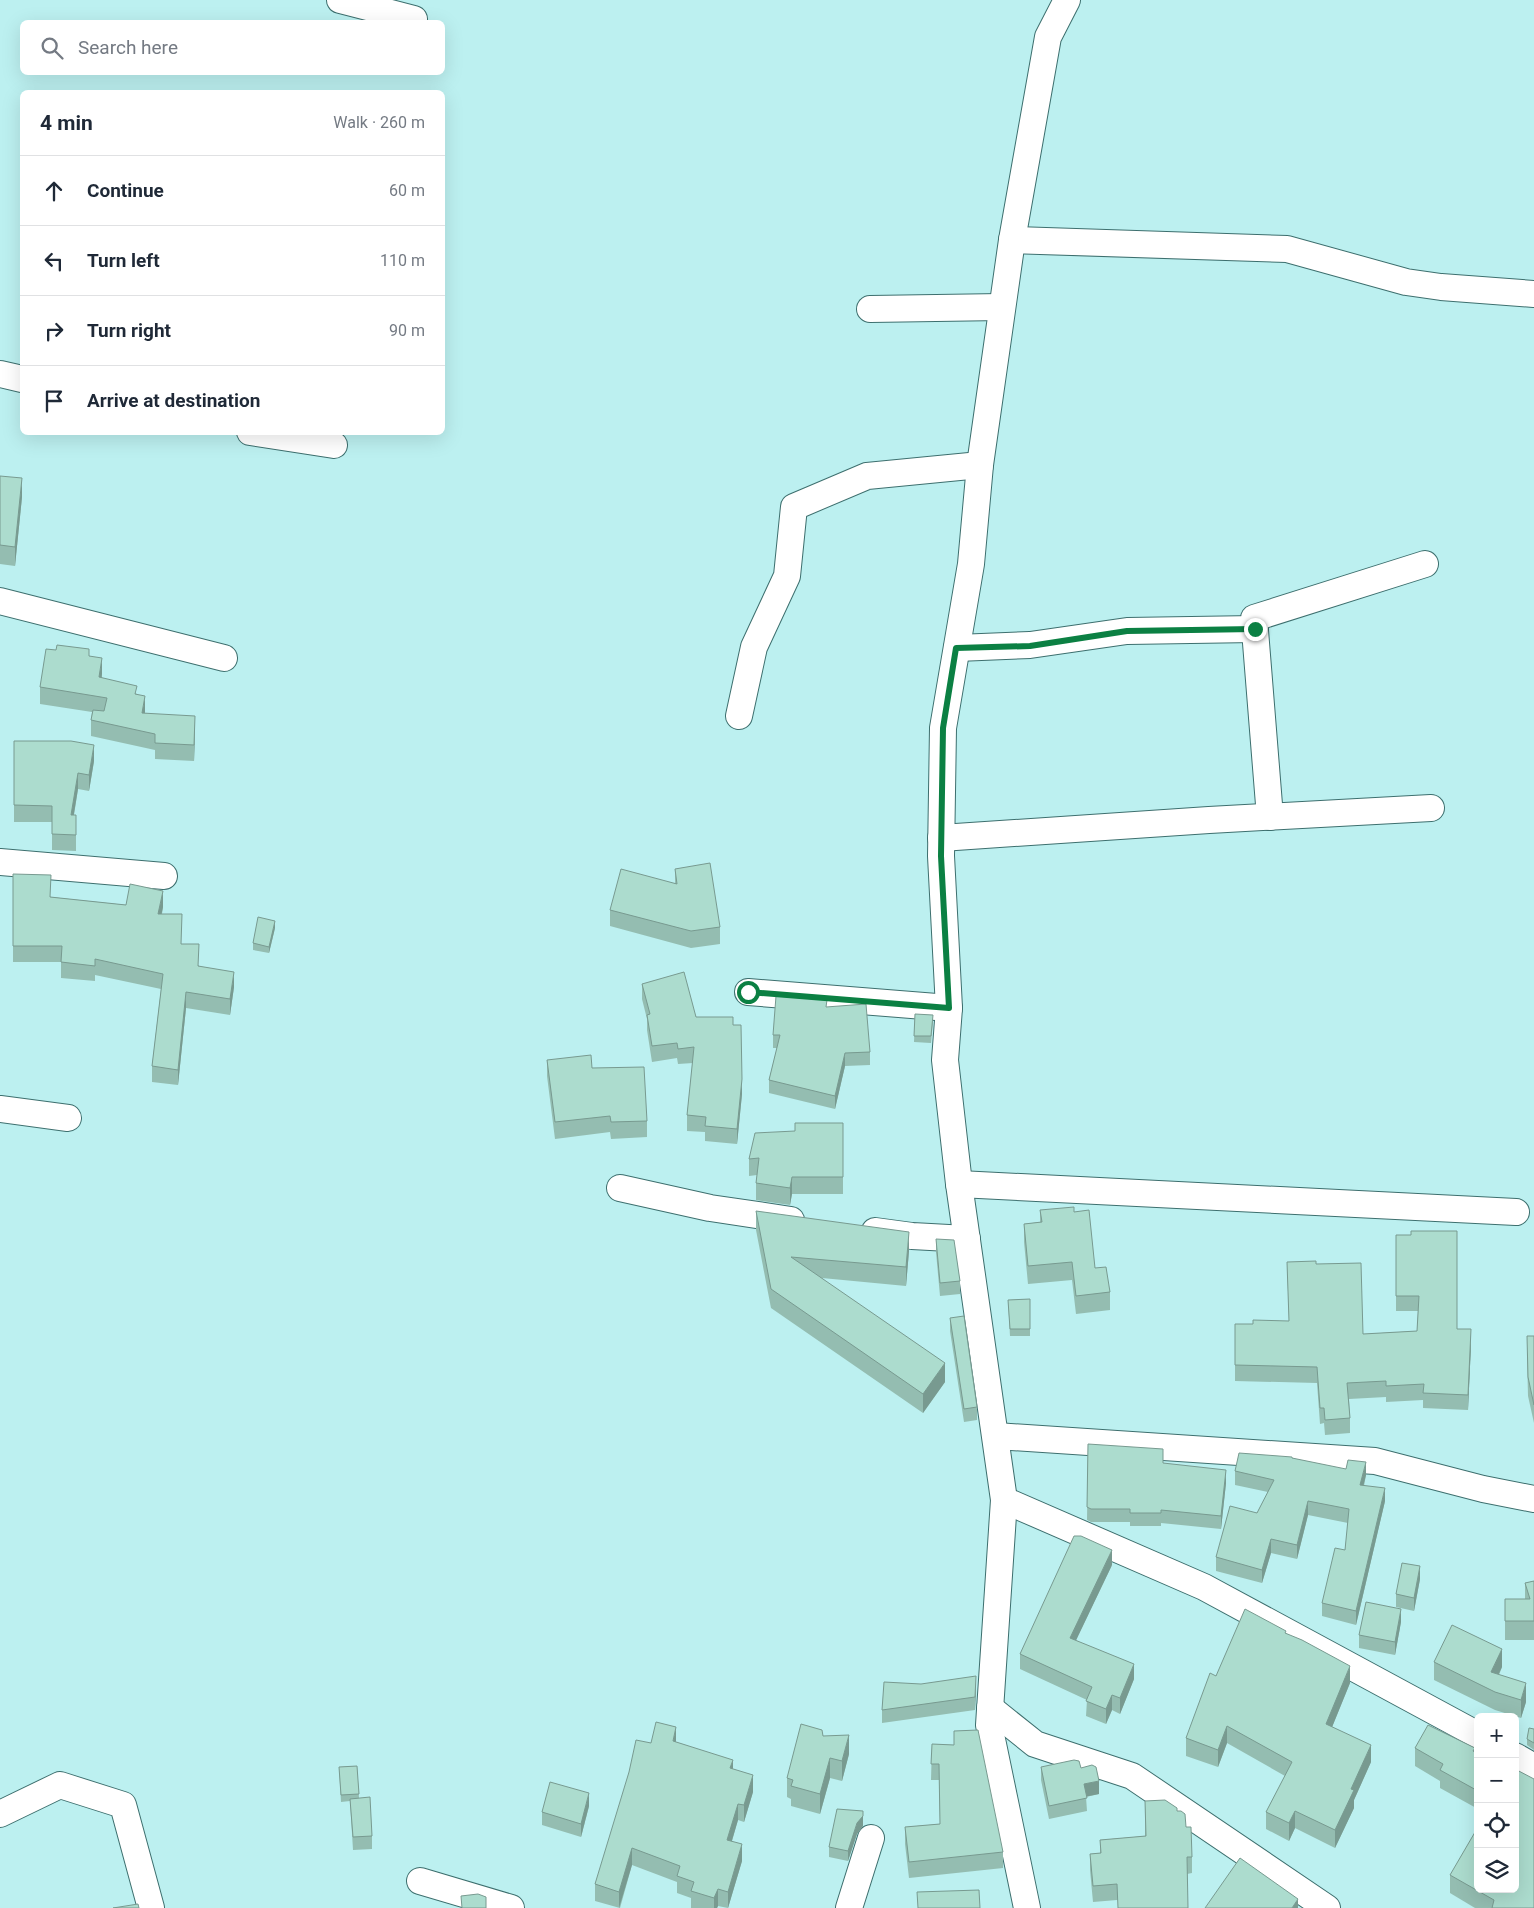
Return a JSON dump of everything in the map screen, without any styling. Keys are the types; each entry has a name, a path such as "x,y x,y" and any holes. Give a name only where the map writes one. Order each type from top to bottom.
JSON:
{"street":[{"path":"340,0 414,19"},
{"path":"1027,1908 989,1725 1004,1500 959,1184 945,1060 949,1008 941,838 943,728 971,564 980,465 1012,240 1048,37 1067,0"},
{"path":"1012,240 1287,249 1406,282 1441,287 1534,294"},
{"path":"870,309 1002,307"},
{"path":"0,374 20,379"},
{"path":"269,435 334,445"},
{"path":"739,716 754,647 787,576 794,507 867,476 980,465"},
{"path":"1270,817 1254,618 1426,564"},
{"path":"0,601 224,658"},
{"path":"956,648 1030,646 1127,631 1255,629"},
{"path":"941,838 1431,808"},
{"path":"0,862 164,876"},
{"path":"748,992 949,1008"},
{"path":"0,1109 68,1118"},
{"path":"959,1184 1516,1212"},
{"path":"620,1188 710,1208 812,1223"},
{"path":"849,1228 912,1236 967,1239"},
{"path":"996,1436 1375,1461 1483,1489 1534,1499"},
{"path":"1004,1500 1204,1587 1474,1733"},
{"path":"990,1708 1035,1744"},
{"path":"993,1745 1035,1744 1132,1776 1325,1907"},
{"path":"1518,1758 1534,1767"},
{"path":"0,1814 60,1785 123,1805 151,1908"},
{"path":"849,1908 871,1838"},
{"path":"420,1881 511,1908"}],"building":[{"path":"0,476 22,478 15,547 0,545"},
{"path":"57,645 89,649 89,656 102,658 99,677 137,686 135,694 145,696 142,713 195,716 194,745 155,743 155,734 91,720 93,710 104,711 107,698 40,687 46,649 56,650"},
{"path":"14,741 71,741 94,745 89,775 78,773 71,815 76,815 76,835 52,834 52,806 14,805"},
{"path":"710,863 720,927 691,931 610,910 621,869 677,884 675,869"},
{"path":"13,874 51,875 50,897 126,905 130,884 163,891 158,914 182,914 181,944 199,944 198,966 234,972 230,999 186,992 178,1070 152,1066 163,974 95,959 95,966 61,962 62,946 13,946"},
{"path":"258,917 275,921 269,947 253,943"},
{"path":"684,972 696,1017 733,1017 733,1025 741,1025 742,1079 737,1129 705,1126 706,1117 687,1115 694,1047 678,1049 677,1043 652,1046 647,1015 650,1014 642,984"},
{"path":"776,996 827,1000 826,1007 866,1004 870,1052 845,1053 835,1096 769,1080 780,1035 773,1035"},
{"path":"915,1014 933,1015 931,1036 914,1036"},
{"path":"591,1055 592,1068 644,1067 647,1121 611,1122 610,1116 555,1122 547,1060"},
{"path":"795,1123 843,1123 843,1177 792,1177 790,1188 756,1183 759,1158 749,1159 755,1133 795,1131"},
{"path":"1074,1207 1074,1212 1089,1210 1095,1268 1106,1267 1110,1292 1076,1296 1072,1262 1028,1266 1024,1224 1042,1222 1040,1210"},
{"path":"756,1211 909,1232 906,1267 791,1257 945,1363 923,1394 771,1289"},
{"path":"1411,1231 1457,1231 1457,1329 1471,1329 1468,1395 1423,1393 1424,1384 1386,1386 1386,1381 1347,1383 1350,1418 1325,1420 1324,1408 1320,1408 1317,1367 1235,1365 1235,1324 1253,1324 1253,1320 1289,1321 1287,1262 1316,1261 1316,1264 1361,1263 1363,1334 1417,1331 1419,1296 1396,1296 1396,1235 1411,1235"},
{"path":"936,1239 954,1240 960,1281 940,1283"},
{"path":"1030,1299 1030,1329 1010,1329 1008,1300"},
{"path":"964,1316 977,1407 964,1409 950,1318"},
{"path":"1527,1336 1534,1336 1534,1405 1528,1377"},
{"path":"1088,1444 1163,1449 1163,1463 1226,1470 1221,1516 1161,1510 1161,1513 1130,1513 1130,1509 1091,1509 1087,1507"},
{"path":"1239,1453 1292,1457 1346,1469 1348,1460 1366,1462 1360,1485 1385,1488 1356,1611 1322,1603 1335,1548 1345,1550 1349,1509 1308,1501 1297,1545 1271,1539 1262,1570 1216,1557 1230,1506 1257,1513 1274,1480 1235,1471"},
{"path":"1074,1536 1081,1536 1112,1550 1070,1638 1134,1664 1120,1698 1112,1695 1106,1709 1086,1701 1092,1687 1020,1654"},
{"path":"1402,1563 1420,1566 1414,1598 1396,1594"},
{"path":"1534,1581 1534,1621 1505,1621 1505,1599 1530,1599 1525,1583"},
{"path":"1366,1602 1401,1609 1395,1642 1359,1635"},
{"path":"1245,1609 1286,1631 1285,1633 1350,1666 1326,1724 1371,1745 1351,1789 1354,1790 1335,1830 1295,1811 1289,1823 1266,1812 1292,1762 1227,1726 1218,1750 1186,1738 1210,1673 1216,1676"},
{"path":"1452,1625 1502,1649 1491,1672 1526,1683 1521,1700 1495,1692 1434,1662"},
{"path":"976,1676 975,1697 882,1710 884,1682 921,1684"},
{"path":"656,1722 676,1727 673,1741 733,1760 730,1768 753,1775 744,1805 738,1804 727,1840 742,1844 728,1892 718,1889 714,1898 691,1891 694,1882 677,1876 680,1866 632,1848 619,1892 595,1884 629,1772 636,1740 651,1743"},
{"path":"801,1724 822,1730 823,1736 849,1735 842,1761 830,1758 820,1794 791,1786 793,1780 787,1778"},
{"path":"1428,1725 1474,1748 1474,1789 1440,1770 1443,1764 1415,1748"},
{"path":"1529,1728 1534,1729 1534,1743 1527,1739"},
{"path":"978,1730 1003,1852 909,1862 905,1827 940,1824 939,1764 931,1764 932,1744 954,1745 954,1731"},
{"path":"1074,1760 1079,1761 1081,1768 1092,1765 1096,1767 1099,1781 1084,1784 1087,1798 1049,1806 1041,1767"},
{"path":"357,1766 359,1794 341,1795 339,1767"},
{"path":"1519,1771 1534,1779 1534,1908 1492,1908 1494,1900 1482,1893 1519,1893"},
{"path":"550,1782 589,1793 581,1824 542,1812"},
{"path":"370,1797 372,1836 353,1837 350,1799"},
{"path":"1165,1800 1177,1808 1177,1811 1185,1814 1186,1827 1191,1827 1192,1857 1187,1857 1188,1908 1118,1908 1117,1884 1093,1886 1090,1854 1101,1853 1100,1840 1146,1836 1145,1801"},
{"path":"837,1809 863,1811 863,1816 857,1823 848,1851 829,1847"},
{"path":"1474,1834 1474,1889 1450,1875"},
{"path":"1240,1858 1298,1899 1292,1908 1205,1908"},
{"path":"979,1890 980,1908 918,1908 917,1892"},
{"path":"478,1894 486,1897 486,1908 462,1908 461,1896"},
{"path":"138,1904 139,1908 113,1908"}],"route":[{"path":"748,992 949,1008 941,856 943,728 956,648 1030,646 1127,631 1255,629"}]}
